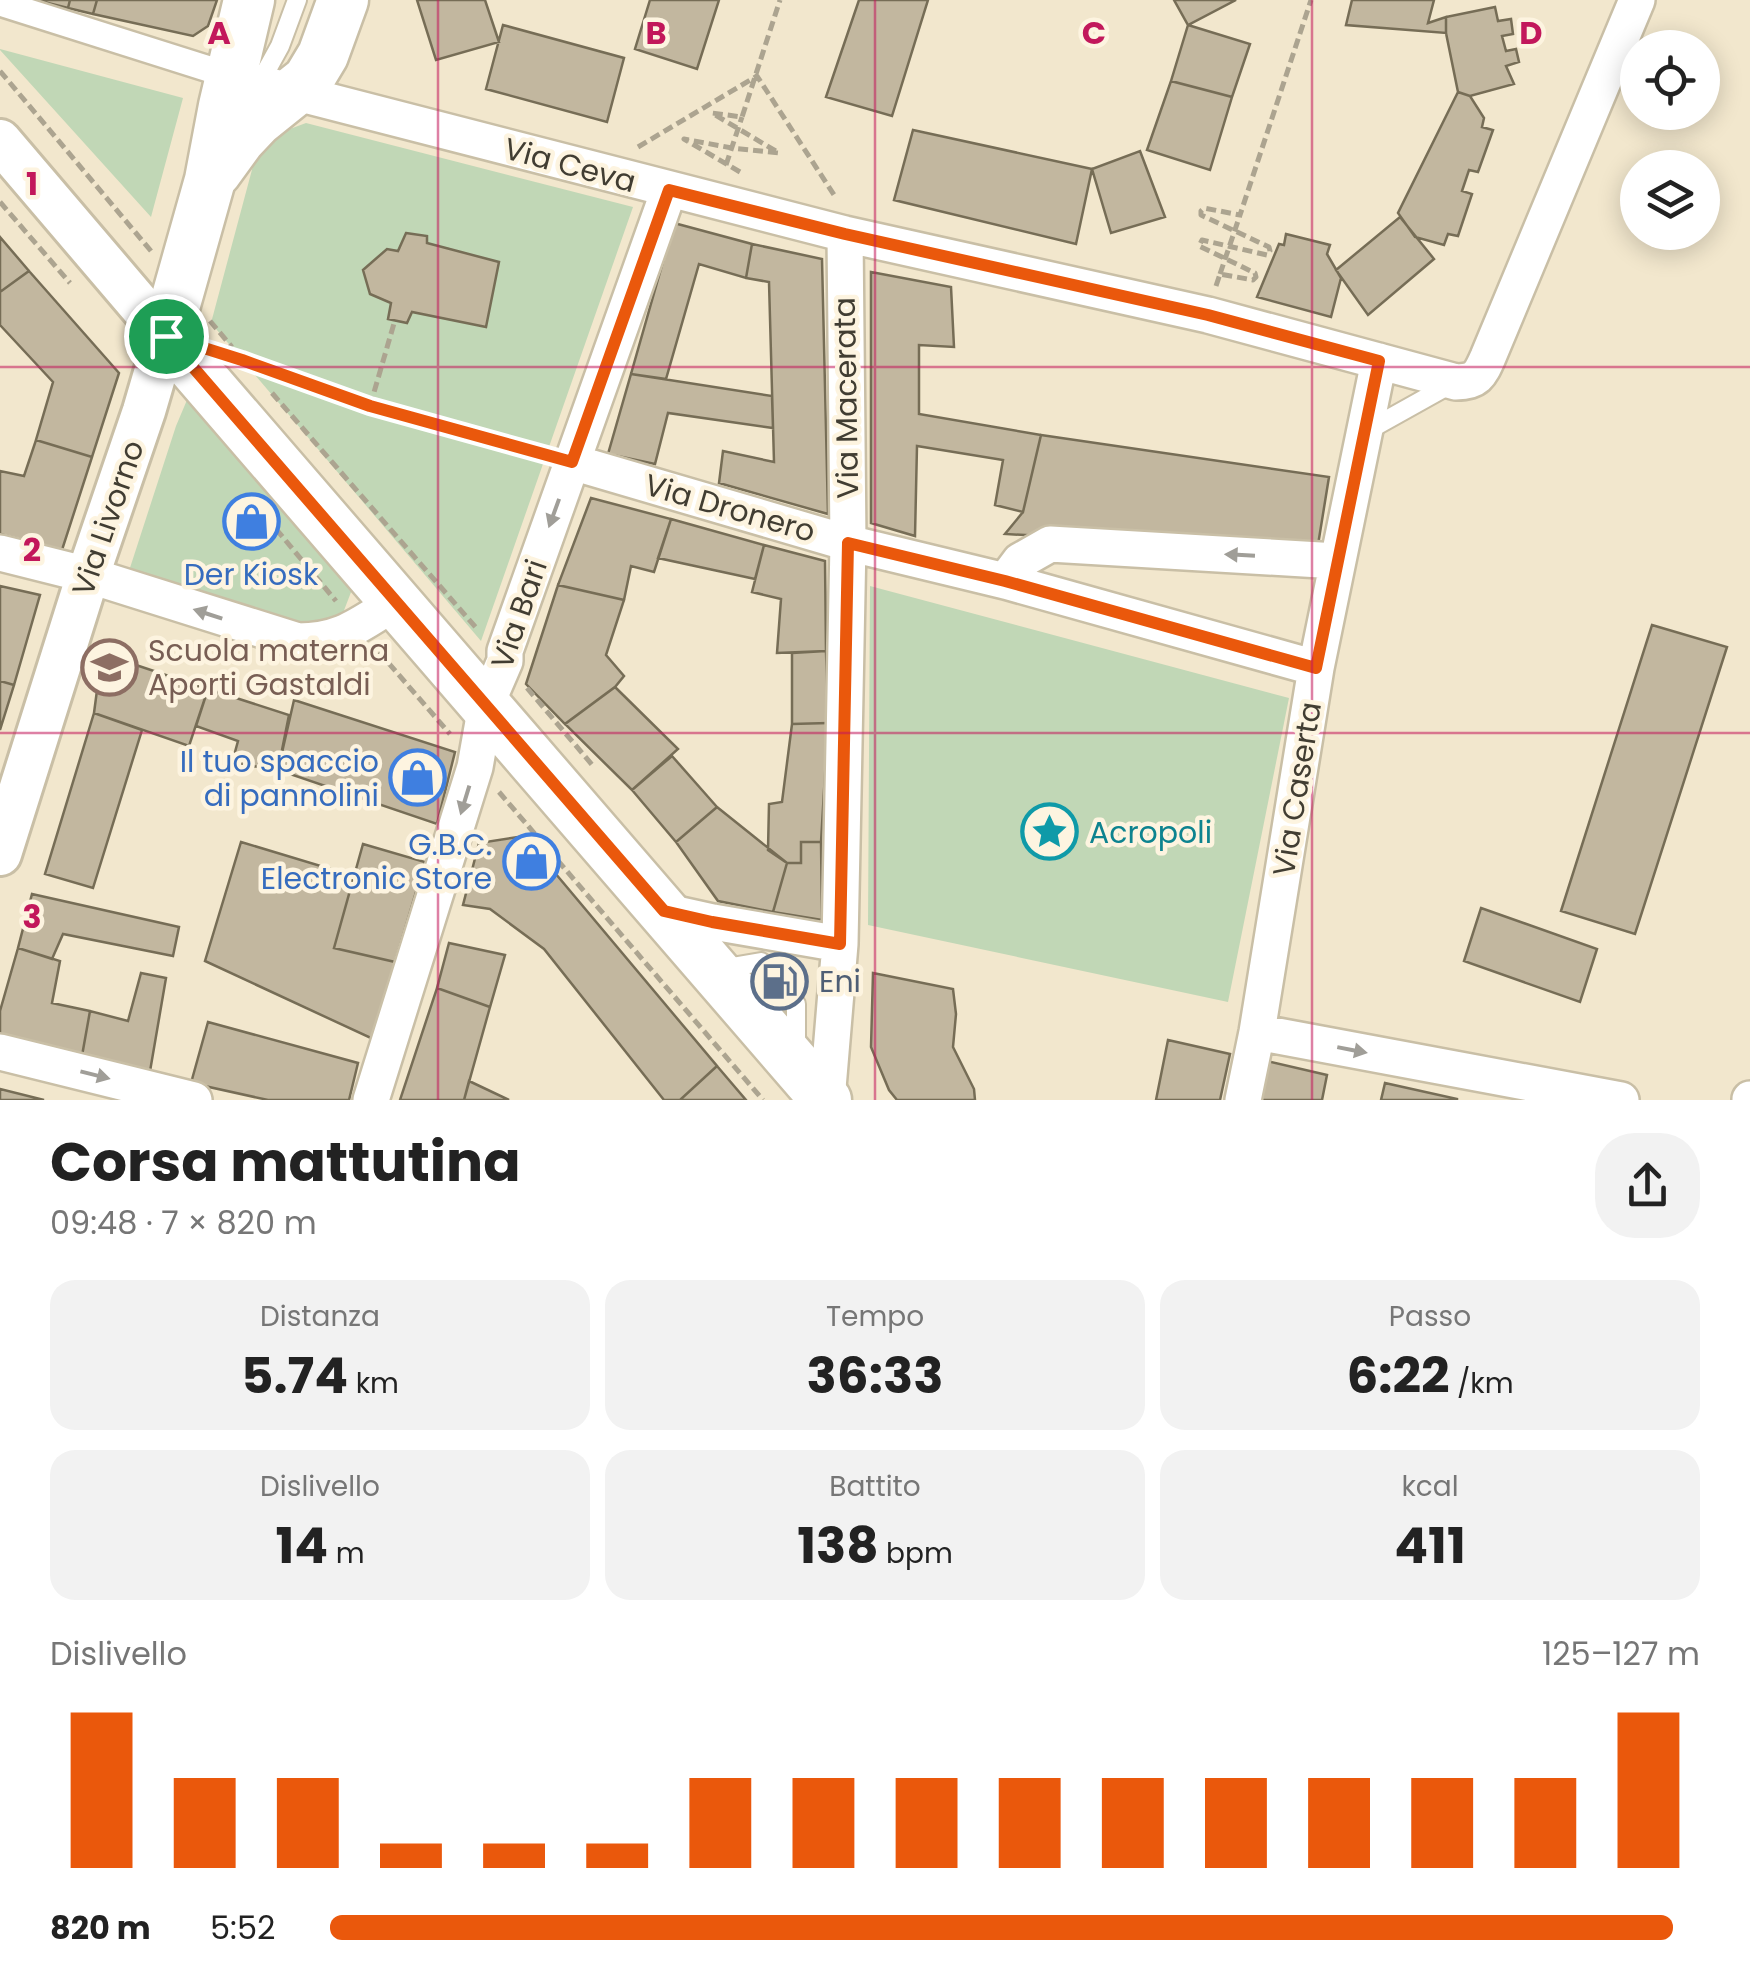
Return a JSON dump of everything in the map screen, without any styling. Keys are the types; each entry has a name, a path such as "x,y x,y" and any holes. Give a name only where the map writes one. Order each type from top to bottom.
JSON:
{"main road":[{"name":"Via Livorno","path":"210,180 257,120 262,83 249,0"},
{"name":"Via Livorno","path":"262,83 308,80 318,66 343,0"},
{"name":"Via Livorno","path":"166,336 210,180 262,83"},
{"path":"166,336 377,614 486,705 714,970 803,1092"}],"street":[{"path":"1456,382 1469,382 1484,368 1637,0"},
{"name":"Via Ceva","path":"0,3 262,83 596,172 854,236 1208,315 1456,382"},
{"path":"0,140 166,336"},
{"name":"Via Bari","path":"370,1100 476,764 486,705 669,190"},
{"name":"Via Macerata","path":"803,1092 840,944 854,236"},
{"name":"Via Livorno","path":"0,854 166,336"},
{"name":"Via Caserta","path":"1243,1100 1316,668 1379,361"},
{"name":"Via Dronero","path":"572,462 848,543 1005,581 1316,668"},
{"path":"1005,581 1020,561 1050,544 1337,561"},
{"path":"0,552 88,575 298,641 342,636 377,614"},
{"path":"664,911 840,944"},
{"path":"1256,1032 1621,1100"},
{"path":"0,1052 194,1100"}],"lane":[{"name":"Via Livorno","path":"262,83 296,0"},
{"path":"1364,432 1456,382"}],"path":[{"path":"726,165 780,0"},
{"path":"1208,315 1311,0"},
{"path":"0,70 140,238"},
{"path":"596,172 757,76"},
{"path":"757,76 854,236"},
{"path":"742,117 712,113 779,153 684,139 754,178"},
{"path":"1220,274 1256,278 1255,273 1199,246 1202,240 1267,254 1270,251 1269,247 1201,215 1201,211 1204,208 1240,215"},
{"path":"370,406 395,320"},
{"path":"227,355 370,406 572,462"},
{"path":"306,567 377,614 476,764 803,1092"}],"green space":[{"path":"0,50 183,98 151,217"},
{"path":"306,123 633,207 481,641 211,323 257,151 279,133"},
{"path":"187,400 345,572 353,587 343,613 307,631 128,574"},
{"path":"870,586 1289,698 1228,1002 868,925"}],"building":[{"path":"36,0 70,0 68,8"},
{"path":"70,0 97,0 93,14 68,8"},
{"path":"97,0 217,0 208,26 193,36 93,14"},
{"path":"417,0 485,0 499,42 436,60"},
{"path":"650,0 719,0 697,69 635,49"},
{"path":"859,0 928,0 892,116 826,97"},
{"path":"1174,0 1236,0 1188,25"},
{"path":"1352,0 1434,0 1428,23 1446,17 1446,33 1346,25"},
{"path":"1495,7 1498,21 1511,19 1513,34 1502,36 1506,51 1516,49 1519,62 1506,66 1514,84 1470,96 1458,92 1446,17"},
{"path":"503,25 624,58 607,122 486,89"},
{"path":"1188,25 1250,44 1232,97 1171,81"},
{"path":"1171,81 1232,97 1210,170 1147,150"},
{"path":"1458,92 1470,96 1484,118 1482,127 1493,130 1478,172 1469,170 1462,191 1472,194 1458,236 1448,234 1444,245 1415,237 1398,213"},
{"path":"913,130 1092,169 1076,244 894,200"},
{"path":"1140,151 1165,217 1111,233 1092,169"},
{"path":"1400,217 1434,259 1368,315 1336,270"},
{"path":"674,223 752,244 746,278 699,264 666,379 631,374"},
{"path":"406,233 427,236 427,243 499,262 486,327 412,312 407,323 388,319 391,303 370,294 363,270 387,249 398,251"},
{"path":"1286,234 1330,245 1327,254 1341,278 1331,317 1257,297"},
{"path":"0,237 29,271 0,292"},
{"path":"752,244 822,259 828,514 719,483 723,451 774,462 769,282 746,278"},
{"path":"29,271 119,373 92,457 36,440 53,382 0,325 0,292"},
{"path":"871,272 951,287 954,347 919,345 919,414 1041,435 1023,512 995,505 1003,460 917,446 915,536 871,523"},
{"path":"631,374 772,396 773,428 668,413 655,464 608,454"},
{"path":"1041,435 1329,477 1317,551 1005,534 1023,512"},
{"path":"36,440 92,457 62,550 0,534 0,471 24,476"},
{"path":"591,498 671,519 654,572 631,566 624,600 558,585"},
{"path":"671,519 764,545 755,579 658,558"},
{"path":"764,545 825,561 826,651 777,653 781,599 752,592"},
{"path":"558,585 624,600 606,655 624,676 565,724 526,684"},
{"path":"0,586 40,595 14,685 0,681"},
{"path":"1652,625 1727,647 1635,934 1561,911"},
{"path":"826,651 828,723 792,724 792,653"},
{"path":"115,658 208,689 189,746 94,713 101,660"},
{"path":"0,681 14,685 0,730"},
{"path":"615,687 678,749 632,790 565,724"},
{"path":"208,689 289,715 278,770 232,763 238,741 196,726"},
{"path":"294,700 455,752 437,824 278,770"},
{"path":"94,713 142,730 93,888 45,874"},
{"path":"828,723 821,842 801,842 801,863 787,863 768,850 769,804 782,802 792,724"},
{"path":"672,756 717,807 676,842 632,790"},
{"path":"717,807 787,863 773,912 718,901 676,842"},
{"path":"524,836 717,1066 680,1100 664,1100 544,949 490,909 463,905 479,843"},
{"path":"241,842 354,876 334,948 395,962 373,1039 205,961"},
{"path":"801,842 821,842 822,920 773,912 787,863 801,863"},
{"path":"363,844 425,862 395,962 334,948"},
{"path":"32,894 179,927 173,956 63,934 52,959 18,948"},
{"path":"1481,908 1597,949 1580,1002 1464,961"},
{"path":"449,943 505,955 490,1007 437,988"},
{"path":"18,948 60,961 52,1003 90,1011 80,1067 0,1045 0,1011"},
{"path":"141,973 166,978 148,1083 80,1067 90,1011 128,1021"},
{"path":"873,973 953,989 953,1047 974,1089 975,1100 897,1100 871,1047"},
{"path":"437,988 490,1007 464,1100 400,1100"},
{"path":"208,1022 358,1063 349,1100 268,1100 191,1083"},
{"path":"1168,1040 1230,1054 1220,1100 1156,1100"},
{"path":"1267,1061 1327,1075 1322,1100 1261,1100"},
{"path":"717,1066 746,1100 680,1100"},
{"path":"469,1081 509,1100 464,1100"},
{"path":"1385,1083 1457,1099 1457,1100 1381,1100"},
{"path":"0,1089 44,1100 0,1100"}],"place":[{"name":"Der Kiosk","path":"251,521"},
{"name":"Scuola materna Aporti Gastaldi","path":"109,667"},
{"name":"Il tuo spaccio di pannolini","path":"418,778"},
{"name":"Acropoli","path":"1050,832"},
{"name":"G.B.C. Electronic Store","path":"531,861"},
{"name":"Eni","path":"780,981"}],"route":[{"path":"669,190 845,234 1208,315 1379,361 1316,668 1005,581 848,543 840,944 664,911 166,336 370,406 572,462 669,190"}]}
